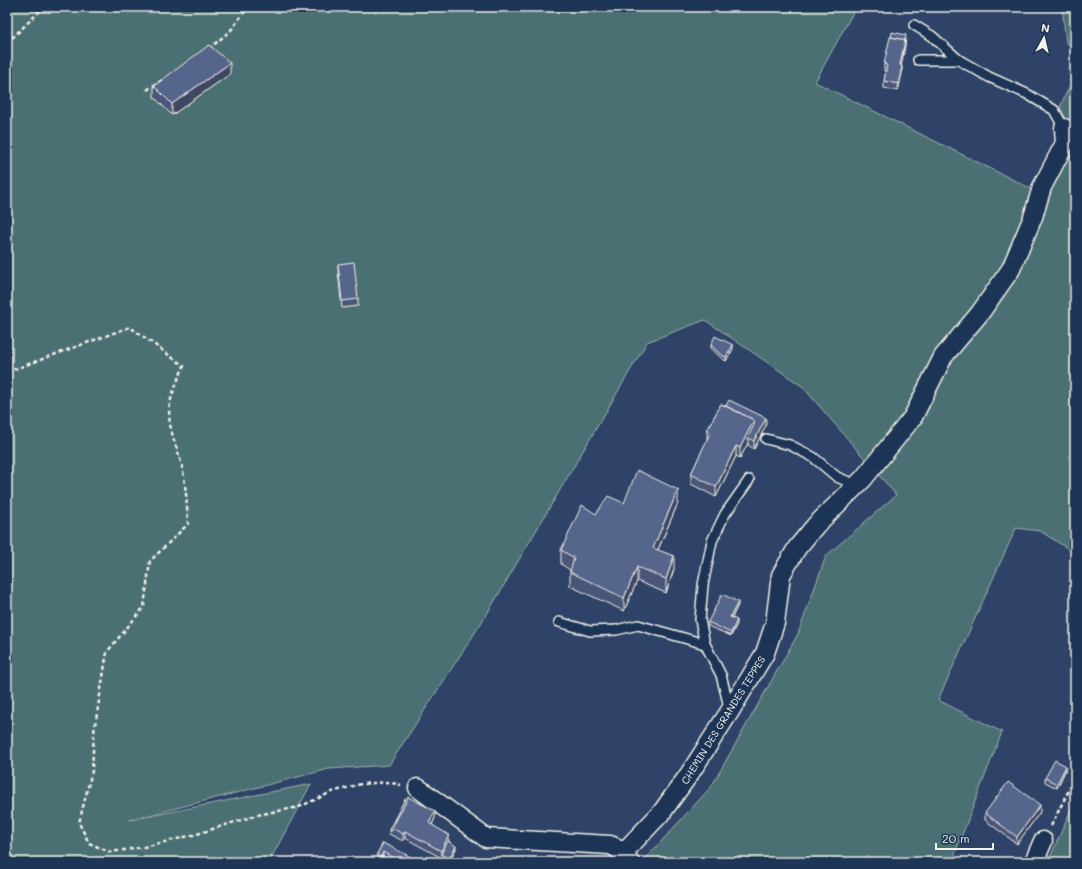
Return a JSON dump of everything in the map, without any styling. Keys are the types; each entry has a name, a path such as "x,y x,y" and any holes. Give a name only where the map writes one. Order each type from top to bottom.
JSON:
{"street":[{"name":"CHEMIN DES GRANDES TEPPES","path":"626,858 688,776 730,711 765,652 775,623 781,575 796,548 816,524 856,485 913,416 943,358 980,313 1011,269 1033,217 1042,187 1065,143 1064,128"},
{"path":"418,788 486,838 610,845 617,848 626,858"},
{"path":"1034,862 1043,841"}],"lane":[{"path":"914,25 932,36 959,60 989,77 1027,94 1054,110 1064,128"},
{"path":"918,60 959,60"},
{"path":"766,439 790,445 813,457 837,477 856,485"},
{"path":"730,711 721,675 705,644 700,620 703,585 712,541 725,514 749,480"},
{"path":"558,622 590,631 616,630 638,625 705,644"}],"path":[{"path":"7,43 44,7"},
{"path":"208,49 231,30 248,7"},
{"path":"147,90 172,74"},
{"path":"7,372 130,328 184,366 170,404 170,420 174,445 182,465 186,489 188,524 150,561 144,607 107,652 94,732 92,771 79,823 89,843 110,852 144,847 197,834 257,815 299,807 332,792 361,784 388,782 418,788"},
{"path":"1043,841 1075,778"}],"green space":[{"path":"7,7 856,7 815,82 1036,191 1069,125 1060,107 1075,74 1075,553 1040,531 1016,528 938,700 1002,732 954,856 963,862 648,862 645,859 711,787 798,634 826,556 896,495 802,386 705,320 647,342 487,614 389,765 329,769 130,820 311,784 269,862 7,862"},
{"path":"1062,7 1075,7 1075,49 1066,43"},
{"path":"1075,800 1075,862 1048,862"}],"building":[{"path":"892,32 906,35 905,43 905,40 891,37"},
{"path":"890,37 905,40 898,84 884,81 887,65 884,64"},
{"path":"209,45 230,63 172,104 154,86"},
{"path":"354,262 358,299 342,301 338,264"},
{"path":"715,336 733,345 726,357 721,355 711,345"},
{"path":"729,400 766,418 754,441 748,438 755,422 754,420 726,406"},
{"path":"721,404 754,420 740,448 736,446 716,487 691,474 710,433 707,430"},
{"path":"637,470 678,490 653,548 674,556 666,579 637,567 624,598 570,572 574,558 561,550 582,505 596,514 608,496 624,503"},
{"path":"722,594 738,602 730,617 737,620 731,633 708,622"},
{"path":"1055,760 1066,766 1057,784 1045,778"},
{"path":"1008,782 1040,805 1017,837 985,813"},
{"path":"408,797 435,811 429,823 449,835 441,851 405,831 403,834 392,828"},
{"path":"405,799 407,800 392,828 392,831 389,830"},
{"path":"448,841 456,846 449,859 441,854"},
{"path":"383,843 411,857 408,862 400,862 383,852 381,857 377,854"}]}
